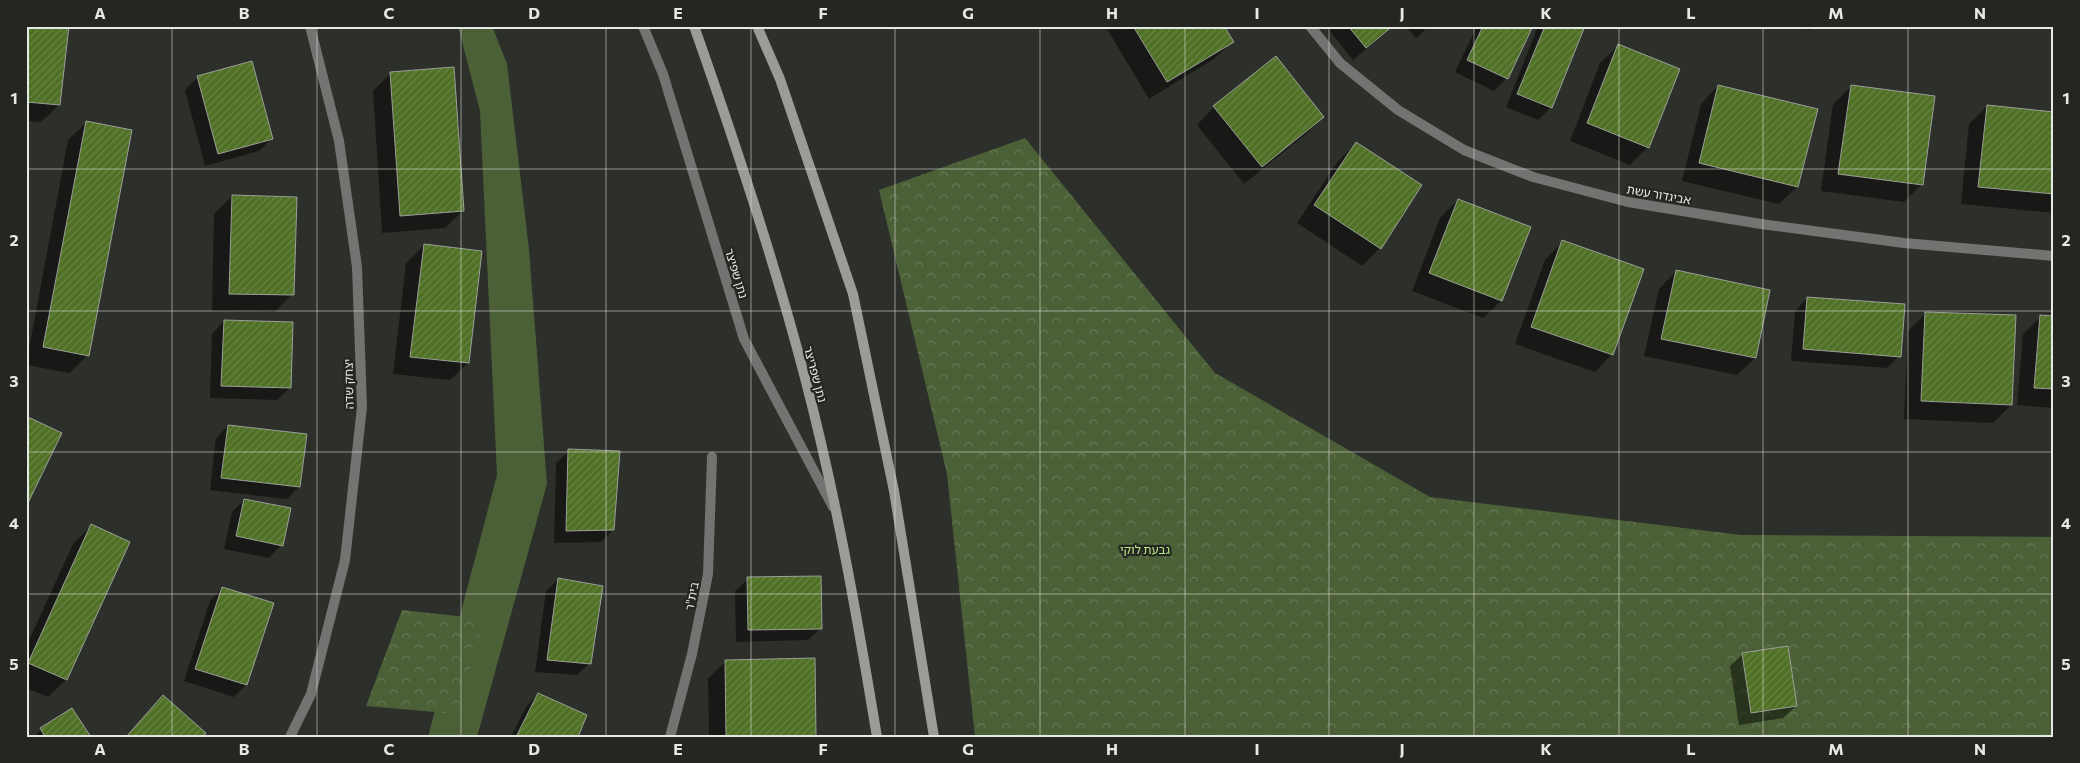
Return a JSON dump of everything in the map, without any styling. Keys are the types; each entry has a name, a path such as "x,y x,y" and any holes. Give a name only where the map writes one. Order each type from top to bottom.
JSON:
{"street":[{"name":"יצחק שדה","path":"290,737 311,694 345,560 362,407 357,267 339,141 310,26"},
{"name":"נתן שפיצר","path":"642,26 663,74 744,340 837,514"},
{"name":"נתן שפריצר","path":"694,26 764,233 805,378 837,514 856,609 877,737"},
{"path":"757,26 780,79 853,294 894,491 934,737"},
{"name":"אביגדור עשת","path":"1310,26 1340,64 1398,110 1464,150 1533,177 1628,202 1761,224 1904,243 2054,256"},
{"name":"בית\"ר","path":"670,737 692,654 708,574 712,457"}],"green space":[{"path":"458,26 492,26 507,64 529,249 547,484 477,737 428,737 497,475 480,111"},
{"name":"גבעת לוקי","path":"1025,138 1215,373 1430,497 1741,535 2054,537 2054,737 975,737 947,474 879,190"},
{"path":"402,610 484,619 458,714 366,706"}],"building":[{"path":"26,26 69,26 60,105 26,102"},
{"path":"1133,26 1224,26 1234,42 1167,82"},
{"path":"1348,26 1393,26 1366,48"},
{"path":"1483,26 1533,26 1508,79 1467,60"},
{"path":"1545,26 1585,26 1552,108 1517,94"},
{"path":"1618,44 1680,69 1649,148 1587,123"},
{"path":"1276,56 1324,117 1262,167 1213,106"},
{"path":"252,61 273,139 218,154 197,76"},
{"path":"454,67 464,211 400,216 390,72"},
{"path":"1718,85 1818,109 1798,187 1699,163"},
{"path":"1851,85 1935,96 1923,185 1838,174"},
{"path":"1987,105 2054,112 2054,194 1978,187"},
{"path":"86,121 132,130 89,356 43,347"},
{"path":"1356,142 1422,185 1381,249 1314,205"},
{"path":"232,195 297,197 294,295 229,294"},
{"path":"1458,199 1531,227 1502,301 1429,273"},
{"path":"1562,240 1644,269 1613,355 1531,327"},
{"path":"424,244 482,251 469,363 410,357"},
{"path":"1676,270 1770,290 1756,358 1661,339"},
{"path":"1807,297 1905,304 1901,357 1803,349"},
{"path":"1925,312 2016,315 2012,405 1921,401"},
{"path":"2040,315 2054,316 2054,389 2034,388"},
{"path":"224,320 293,322 291,388 221,386"},
{"path":"26,416 62,433 26,507"},
{"path":"228,425 307,434 300,487 221,478"},
{"path":"568,449 620,451 614,530 566,531"},
{"path":"244,499 291,508 283,546 236,536"},
{"path":"91,524 130,542 67,680 28,663"},
{"path":"821,576 822,629 748,630 747,577"},
{"path":"558,578 603,586 591,664 547,660"},
{"path":"222,587 274,603 247,685 195,669"},
{"path":"1788,646 1797,706 1751,713 1742,653"},
{"path":"815,658 816,737 726,737 725,660"},
{"path":"538,693 587,715 578,737 516,737"},
{"path":"163,695 206,733 203,737 126,737"},
{"path":"72,708 91,737 45,737 40,728"}]}
